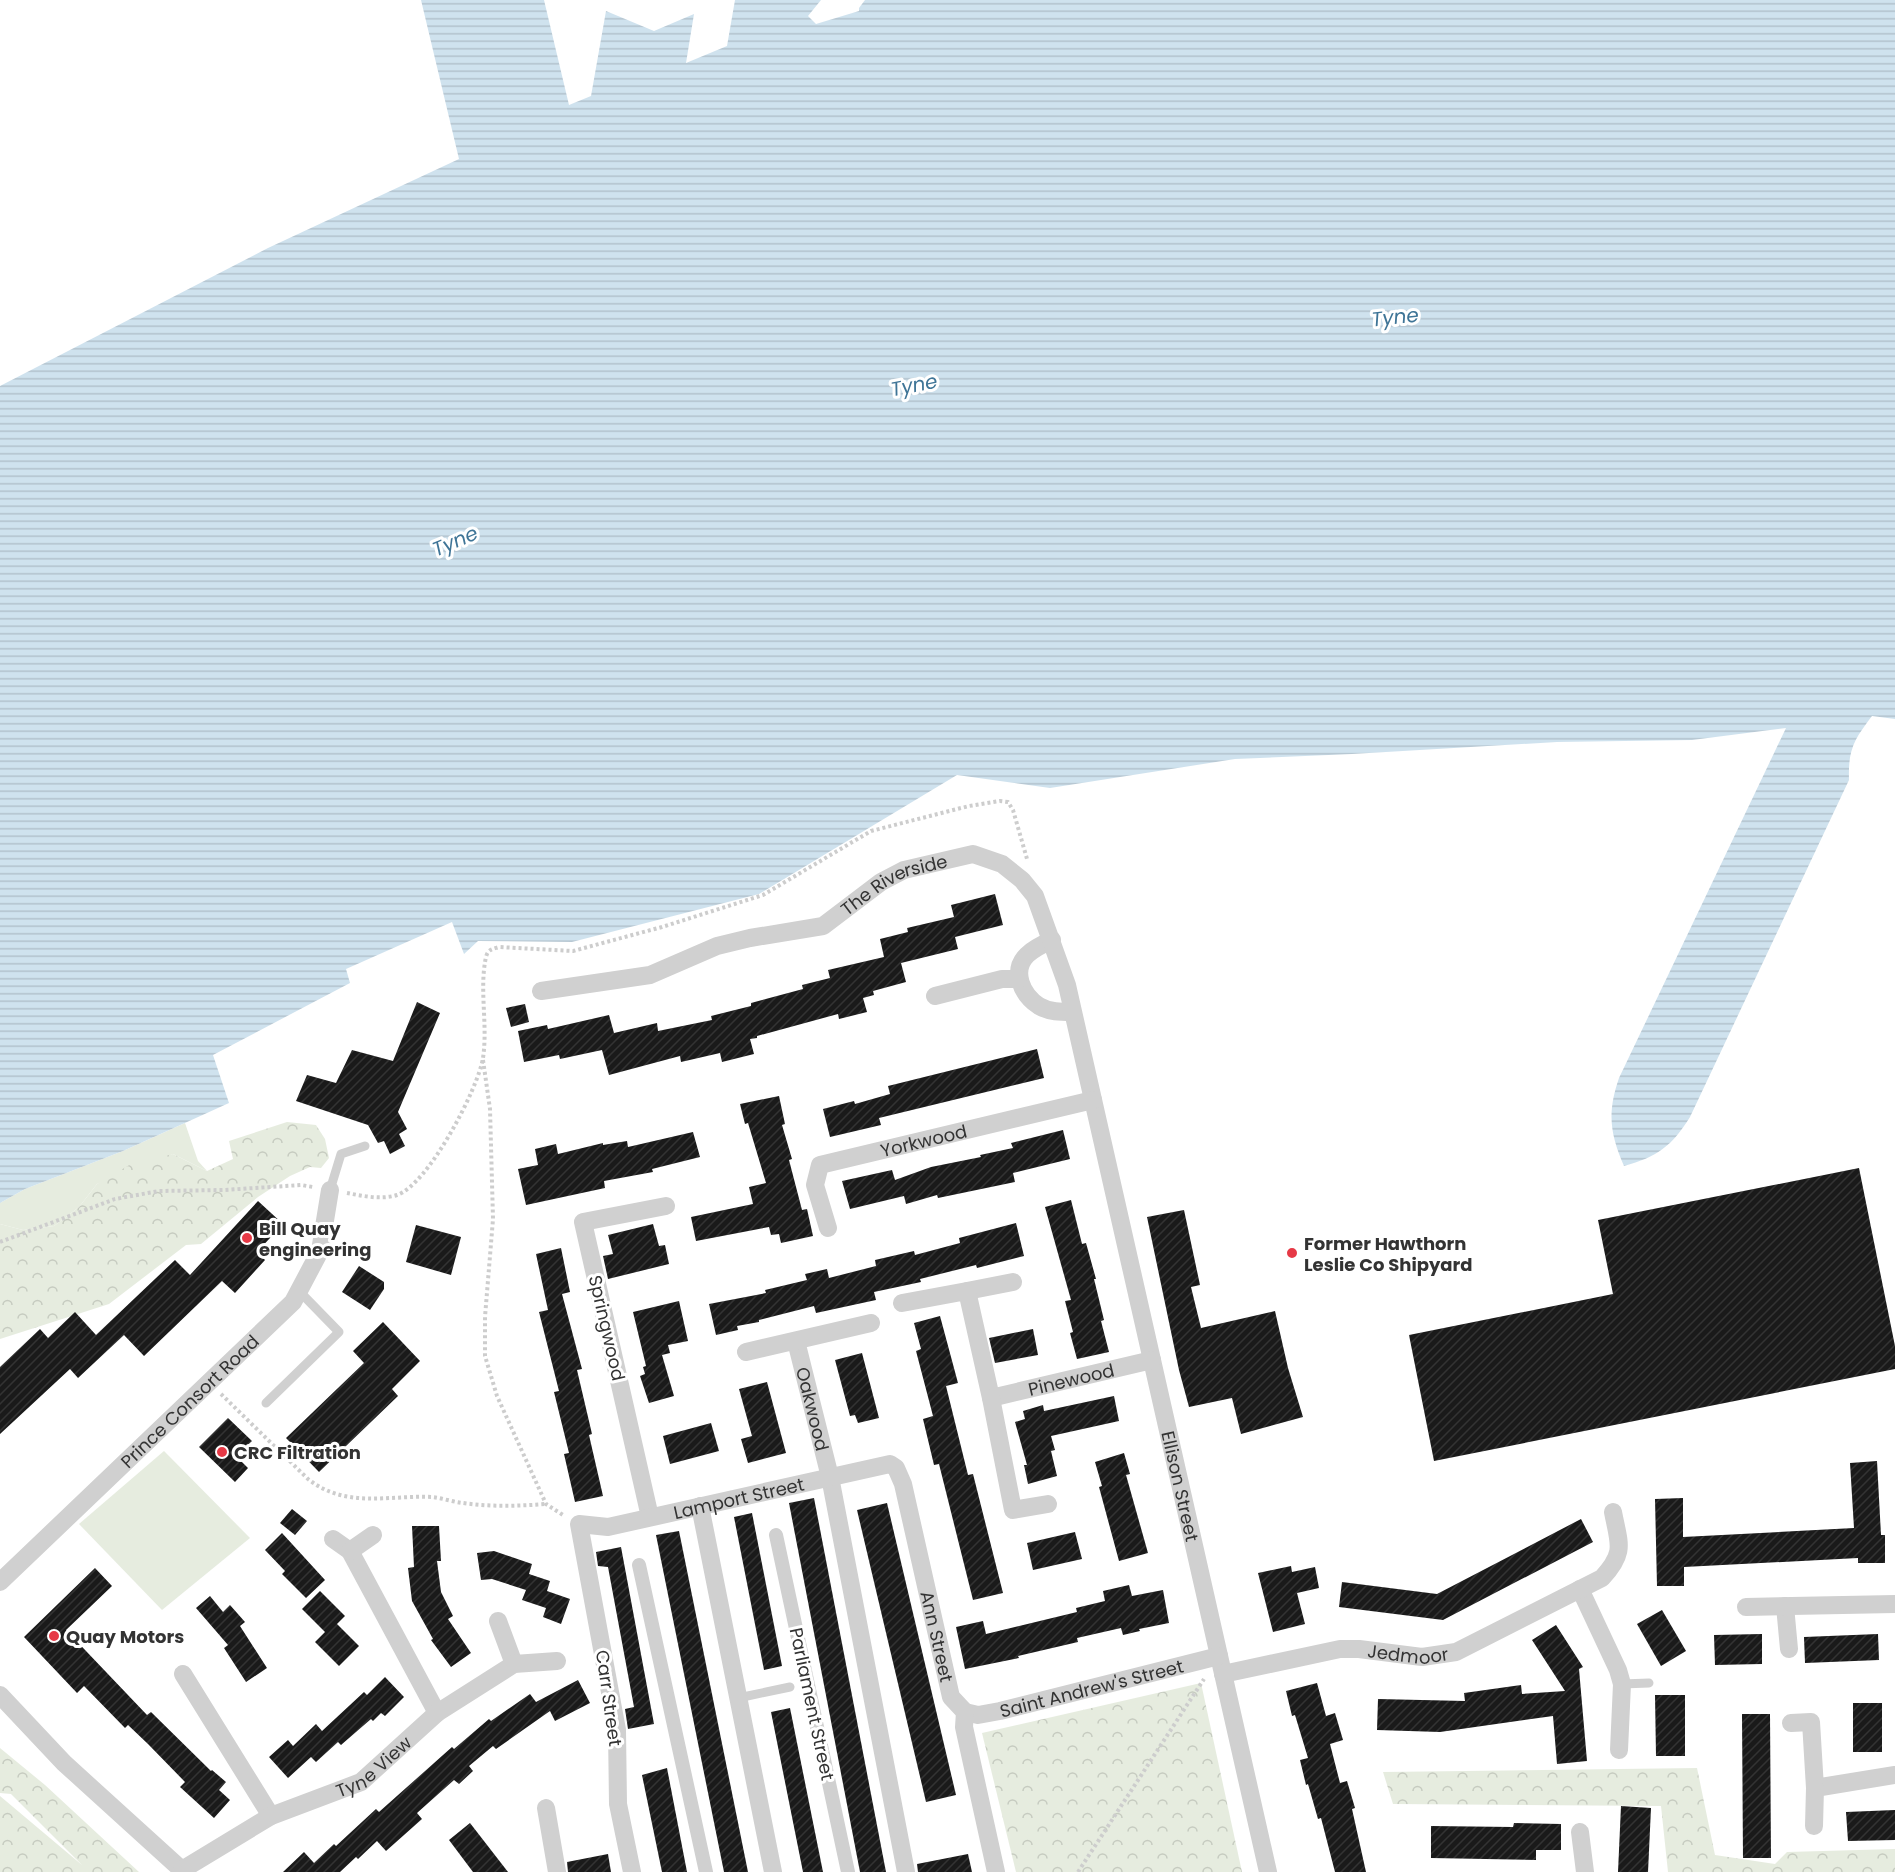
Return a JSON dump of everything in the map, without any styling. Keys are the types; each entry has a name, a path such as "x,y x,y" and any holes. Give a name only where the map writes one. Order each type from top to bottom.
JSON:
{"street":[{"name":"The Riverside","path":"541,991 650,975 717,946 823,926 881,882 904,870 973,854 1002,864 1026,884 1035,896 1067,985 1093,1100"},
{"path":"1052,940 1038,946 1026,956 1019,969 1018,979 1028,996 1041,1007 1056,1012 1072,1011"},
{"path":"935,996 1002,979 1018,979"},
{"name":"Yorkwood","path":"828,1228 815,1185 820,1165 1093,1100"},
{"name":"Ellison Street","path":"1093,1100 1268,1872"},
{"name":"Prince Consort Road","path":"0,1582 293,1302 320,1251 330,1191"},
{"name":"Springwood","path":"650,1517 583,1222 666,1206"},
{"path":"902,1303 1013,1282"},
{"path":"967,1291 1013,1510 1048,1504"},
{"path":"746,1352 871,1323"},
{"name":"Oakwood","path":"796,1341 830,1477 906,1872"},
{"name":"Pinewood","path":"991,1398 1152,1360"},
{"name":"Lamport Street","path":"579,1524 608,1527 890,1464 896,1468"},
{"name":"Ann Street","path":"896,1468 903,1484 951,1697 965,1712 964,1727 996,1872"},
{"path":"700,1506 773,1872"},
{"name":"Jedmoor","path":"1221,1665 1340,1649 1359,1649 1422,1657 1456,1652 1602,1578 1612,1567 1619,1554 1613,1512"},
{"name":"Carr Street","path":"579,1524 617,1730 618,1804 632,1872"},
{"path":"350,1551 374,1535"},
{"name":"Parliament Street","path":"776,1535 848,1872"},
{"path":"333,1539 350,1551 436,1713"},
{"path":"639,1565 706,1872"},
{"path":"1580,1589 1618,1670 1622,1684 1619,1750"},
{"path":"1746,1607 1895,1604"},
{"path":"1785,1606 1789,1649"},
{"path":"498,1621 514,1664"},
{"name":"Tyne View","path":"183,1871 270,1816 361,1782 436,1713 514,1664 557,1661"},
{"name":"Saint Andrew's Street","path":"965,1712 978,1714 1000,1711 1221,1665"},
{"path":"183,1674 270,1816"},
{"path":"0,1695 64,1763 183,1871"},
{"path":"1791,1723 1811,1722 1815,1788 1814,1826"},
{"path":"1815,1788 1895,1775"},
{"path":"546,1808 556,1872"},
{"path":"1580,1832 1585,1872"}],"lane":[{"path":"330,1191 341,1154 365,1146"},
{"path":"266,1403 339,1332 299,1291"},
{"path":"1622,1684 1649,1683"},
{"path":"738,1698 790,1687"}],"path":[{"path":"579,1524 546,1504 497,1396 485,1356 485,1317 494,1219 490,1109 483,1059 486,954 490,949 500,947 573,951 662,927 763,895 871,831 969,806 1000,801 1008,802 1013,810 1029,863 1026,884"},
{"path":"0,1242 115,1198 159,1191 301,1185 372,1198 398,1195 418,1179 454,1128 483,1059"},
{"path":"209,1382 308,1479 324,1490 369,1500 434,1497 462,1503 510,1507 546,1504"},
{"path":"1078,1872 1221,1665"}],"green space":[{"path":"287,1122 316,1125 325,1139 329,1158 321,1168 310,1167 290,1176 258,1197 201,1244 186,1245 109,1304 0,1339 0,1224 23,1230 54,1226 79,1207 97,1184 131,1164 173,1154 207,1171 233,1159 229,1141"},
{"path":"185,1123 198,1161 207,1171 173,1154 97,1184 79,1207 54,1226 23,1230 0,1224 0,1203 25,1189 123,1151"},
{"path":"164,1451 250,1538 162,1610 79,1524"},
{"path":"1201,1683 1242,1872 1016,1872 982,1733"},
{"path":"0,1748 45,1785 139,1872 0,1872 0,1796 82,1865 11,1794 0,1793"},
{"path":"1697,1768 1715,1855 1775,1864 1787,1852 1895,1849 1895,1872 1668,1872 1661,1806 1393,1804 1383,1772"}],"water":[{"name":"Tyne","path":"421,0 544,0 569,105 591,96 606,11 654,31 694,14 686,63 727,46 735,0 821,0 808,16 816,24 859,11 865,0 1895,0 1895,719 1872,716 1853,745 1849,780 1690,1117 1677,1136 1655,1154 1624,1166 1613,1133 1612,1113 1615,1091 1619,1078 1786,728 1692,740 1557,742 1235,759 1050,788 957,775 759,894 572,942 478,941 464,954 452,922 346,969 350,983 213,1055 229,1103 123,1151 25,1189 0,1203 0,386 268,248 459,159"}],"building":[{"path":"995,894 1003,925 955,937 958,949 901,963 906,982 873,991 874,995 863,998 867,1012 839,1019 838,1014 750,1039 754,1054 722,1062 720,1053 681,1062 680,1056 609,1075 602,1050 560,1059 559,1055 524,1062 518,1031 547,1025 548,1029 609,1015 614,1033 657,1023 658,1031 712,1020 711,1016 751,1006 751,1003 803,989 802,985 830,978 828,970 884,957 880,939 908,932 907,928 954,917 951,905"},
{"path":"417,1002 440,1013 398,1112 407,1129 399,1134 405,1146 390,1154 384,1141 378,1143 368,1125 296,1101 307,1075 336,1083 352,1050 393,1061"},
{"path":"525,1004 529,1022 511,1027 506,1008"},
{"path":"1037,1049 1044,1078 879,1118 881,1125 830,1137 823,1109 854,1101 855,1104 890,1094 888,1086"},
{"path":"779,1096 785,1124 782,1125 792,1159 789,1160 802,1210 807,1209 813,1236 781,1243 779,1234 771,1235 769,1227 696,1241 691,1217 753,1204 749,1187 766,1183 740,1104"},
{"path":"1063,1130 1070,1159 1013,1173 1015,1182 938,1198 937,1195 906,1204 904,1196 850,1209 842,1181 892,1170 895,1180 931,1167 1013,1148 1011,1143"},
{"path":"693,1132 700,1157 652,1169 653,1172 604,1181 605,1188 526,1205 518,1169 538,1165 535,1149 556,1144 558,1154 603,1143 603,1145 627,1141 628,1147"},
{"path":"1859,1168 1895,1346 1895,1369 1434,1461 1409,1335 1613,1294 1598,1220"},
{"path":"1071,1200 1082,1244 1086,1243 1096,1279 1094,1279 1104,1320 1101,1321 1109,1352 1077,1359 1065,1301 1071,1300 1045,1207"},
{"path":"258,1201 283,1224 257,1252 265,1260 235,1293 222,1281 144,1356 124,1335 78,1378 70,1369 0,1434 0,1367 40,1329 48,1338 75,1312 96,1335 175,1260 190,1275"},
{"path":"1184,1210 1200,1285 1191,1287 1201,1328 1275,1311 1288,1368 1303,1417 1241,1434 1232,1398 1189,1407 1147,1217"},
{"path":"1016,1223 1024,1256 977,1268 976,1265 920,1279 921,1282 874,1292 876,1300 816,1313 814,1306 737,1326 738,1330 716,1335 709,1304 766,1293 765,1290 807,1280 805,1274 827,1269 829,1278 876,1266 875,1260 914,1251 915,1255 960,1243 959,1238"},
{"path":"653,1224 659,1246 665,1245 669,1264 608,1279 603,1256 613,1254 608,1235"},
{"path":"416,1225 461,1237 451,1275 406,1262"},
{"path":"561,1248 570,1292 562,1294 582,1369 577,1370 603,1496 575,1502 564,1454 569,1453 554,1392 559,1391 539,1312 548,1310 536,1254"},
{"path":"359,1266 384,1282 384,1289 370,1310 342,1292"},
{"path":"679,1301 688,1341 668,1345 670,1353 662,1355 674,1396 649,1403 640,1376 645,1374 643,1367 646,1366 633,1312"},
{"path":"940,1316 958,1383 946,1386 968,1475 973,1474 1003,1593 973,1600 939,1464 934,1465 923,1419 933,1416 916,1351 921,1349 914,1323"},
{"path":"383,1322 420,1361 392,1389 398,1396 319,1472 286,1438 364,1363 353,1351"},
{"path":"1033,1329 1038,1355 995,1363 989,1338"},
{"path":"862,1353 879,1418 858,1423 855,1415 850,1416 835,1360"},
{"path":"767,1382 786,1453 748,1463 741,1439 752,1436 739,1389"},
{"path":"1114,1396 1119,1421 1051,1436 1055,1450 1051,1451 1057,1476 1028,1484 1024,1465 1027,1465 1015,1422 1025,1419 1023,1411 1043,1405 1044,1411"},
{"name":"CRC Filtration","path":"228,1418 252,1441 236,1456 248,1468 235,1482 199,1447"},
{"path":"711,1423 719,1451 670,1464 663,1436"},
{"path":"1124,1453 1130,1474 1126,1475 1148,1553 1119,1561 1099,1487 1102,1486 1095,1462"},
{"path":"1877,1461 1881,1535 1885,1535 1885,1563 1858,1563 1858,1558 1684,1567 1684,1586 1657,1586 1655,1499 1683,1498 1683,1537 1854,1528 1850,1463"},
{"path":"814,1498 886,1872 860,1872 789,1503"},
{"path":"887,1503 956,1795 926,1802 857,1510"},
{"path":"292,1509 307,1521 295,1535 280,1523"},
{"path":"752,1513 782,1666 764,1670 734,1517"},
{"path":"1581,1519 1593,1542 1443,1620 1339,1607 1342,1582 1437,1594"},
{"path":"412,1526 439,1526 441,1561 437,1561 441,1592 453,1616 448,1619 471,1653 451,1667 431,1640 433,1639 412,1601 408,1568 414,1567"},
{"path":"679,1531 748,1872 724,1872 656,1535"},
{"path":"1075,1532 1082,1559 1033,1570 1027,1543"},
{"path":"282,1533 325,1580 306,1598 282,1574 285,1571 265,1550"},
{"path":"621,1547 654,1724 628,1729 625,1709 634,1707 608,1567 598,1566 596,1552"},
{"path":"494,1551 532,1564 529,1574 550,1581 547,1591 570,1599 561,1624 543,1617 546,1608 522,1600 526,1590 492,1579 481,1580 477,1553"},
{"path":"1291,1566 1292,1572 1315,1567 1319,1588 1297,1593 1305,1624 1273,1632 1258,1573"},
{"path":"95,1568 112,1586 66,1630 147,1715 151,1712 211,1771 226,1782 219,1790 230,1800 214,1818 180,1787 185,1782 148,1744 128,1725 125,1728 84,1686 77,1693 24,1637"},
{"path":"1129,1585 1132,1596 1163,1590 1169,1623 1123,1635 1121,1628 1077,1638 1078,1642 1018,1656 1019,1658 965,1669 956,1627 983,1621 986,1634 1077,1612 1076,1608 1105,1601 1103,1591"},
{"path":"320,1591 345,1616 337,1624 359,1646 339,1666 315,1642 325,1632 302,1609"},
{"path":"210,1596 223,1612 230,1605 245,1622 240,1626 267,1668 246,1682 224,1648 228,1645 196,1608"},
{"path":"1662,1610 1686,1651 1661,1666 1637,1624"},
{"path":"1556,1625 1583,1667 1579,1669 1587,1761 1557,1764 1553,1716 1440,1732 1377,1730 1378,1699 1465,1701 1464,1693 1521,1685 1522,1694 1565,1691 1532,1640"},
{"path":"1762,1634 1762,1664 1715,1665 1714,1635"},
{"path":"1878,1634 1879,1660 1805,1663 1804,1637"},
{"path":"385,1677 404,1697 385,1716 381,1713 373,1721 371,1719 341,1745 338,1742 316,1762 311,1757 288,1778 269,1757 288,1740 293,1746 316,1724 322,1731 364,1692 367,1695"},
{"path":"578,1680 590,1703 555,1721 550,1711 496,1749 493,1746 469,1766 473,1771 459,1784 454,1780 417,1813 422,1819 386,1851 377,1841 340,1872 283,1872 304,1852 314,1863 376,1809 379,1812 452,1747 454,1749 489,1719 491,1721 530,1694 536,1702"},
{"path":"1317,1683 1326,1716 1335,1713 1343,1740 1330,1744 1340,1783 1347,1781 1355,1808 1352,1809 1366,1872 1335,1872 1321,1818 1318,1819 1308,1784 1306,1785 1300,1760 1308,1758 1295,1715 1292,1716 1286,1691"},
{"path":"1655,1695 1685,1695 1685,1756 1656,1756"},
{"path":"1853,1703 1882,1703 1882,1752 1853,1752"},
{"path":"790,1708 823,1872 803,1872 771,1712"},
{"path":"1742,1714 1770,1714 1771,1858 1743,1858"},
{"path":"667,1768 687,1872 662,1872 642,1775"},
{"path":"1621,1806 1651,1808 1648,1872 1618,1872"},
{"path":"1895,1810 1895,1840 1848,1841 1846,1812"},
{"path":"470,1823 508,1872 473,1872 449,1840"},
{"path":"1514,1823 1561,1824 1561,1850 1536,1850 1536,1860 1431,1858 1431,1826 1513,1827"},
{"path":"608,1854 611,1872 568,1872 567,1862"},
{"path":"968,1854 972,1872 918,1872 917,1864"}],"place":[{"name":"Bill Quay engineering","path":"247,1238"},
{"name":"Former Hawthorn Leslie Co Shipyard","path":"1292,1253"},
{"name":"CRC Filtration","path":"222,1452"},
{"name":"Quay Motors","path":"54,1636"}]}
